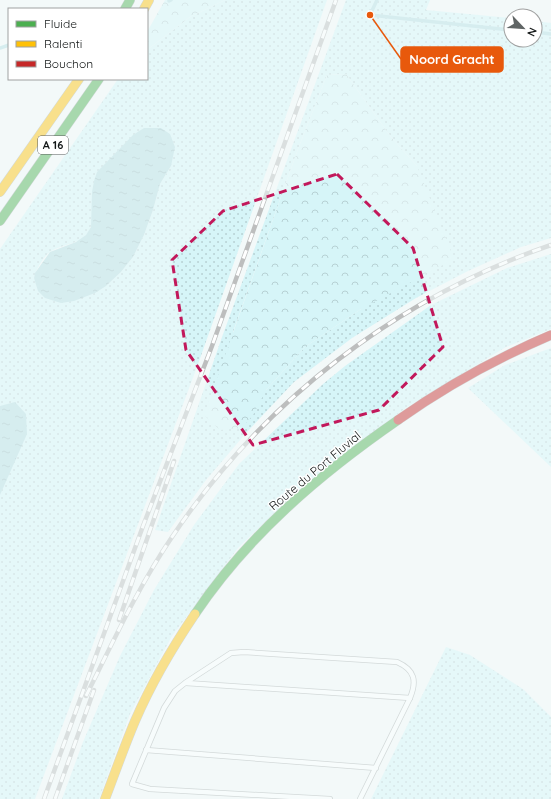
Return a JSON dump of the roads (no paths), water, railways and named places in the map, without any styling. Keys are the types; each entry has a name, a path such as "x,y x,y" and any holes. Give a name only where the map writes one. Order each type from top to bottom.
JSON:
{"main road":[{"name":"A 16","path":"0,192 78,80"},
{"name":"A 16","path":"0,221 98,80"},
{"name":"Route du Port Fluvial","path":"105,799 136,720 170,654 216,584 266,527 329,472 423,403 486,364 518,348 551,335"}],"lane":[{"path":"330,799 145,789 132,784 167,702 175,691 185,682 231,654 239,652 392,661 403,665 411,673 414,684 410,698 360,799"},
{"path":"185,682 410,698"},
{"path":"146,750 376,768"}],"water":[{"path":"144,128 161,128 170,134 175,147 171,166 160,184 144,235 133,257 121,272 106,286 95,293 74,301 61,303 45,298 38,291 34,278 35,273 50,252 76,242 86,235 91,227 92,192 97,172 133,135"},
{"path":"15,402 26,414 27,434 0,495 0,406"}],"waterway":[{"path":"377,0 370,15 503,29"},
{"path":"543,33 551,34"},
{"path":"0,48 8,45"}],"railway":[{"path":"44,799 143,526 212,346 336,0"},
{"path":"86,696 137,595 172,537 208,488 248,441 291,399 338,360 387,325 440,294 494,267 551,245"},
{"path":"119,620 174,461"},
{"path":"55,799 94,690"}],"place":[{"name":"Noord Gracht","path":"370,15"}]}
